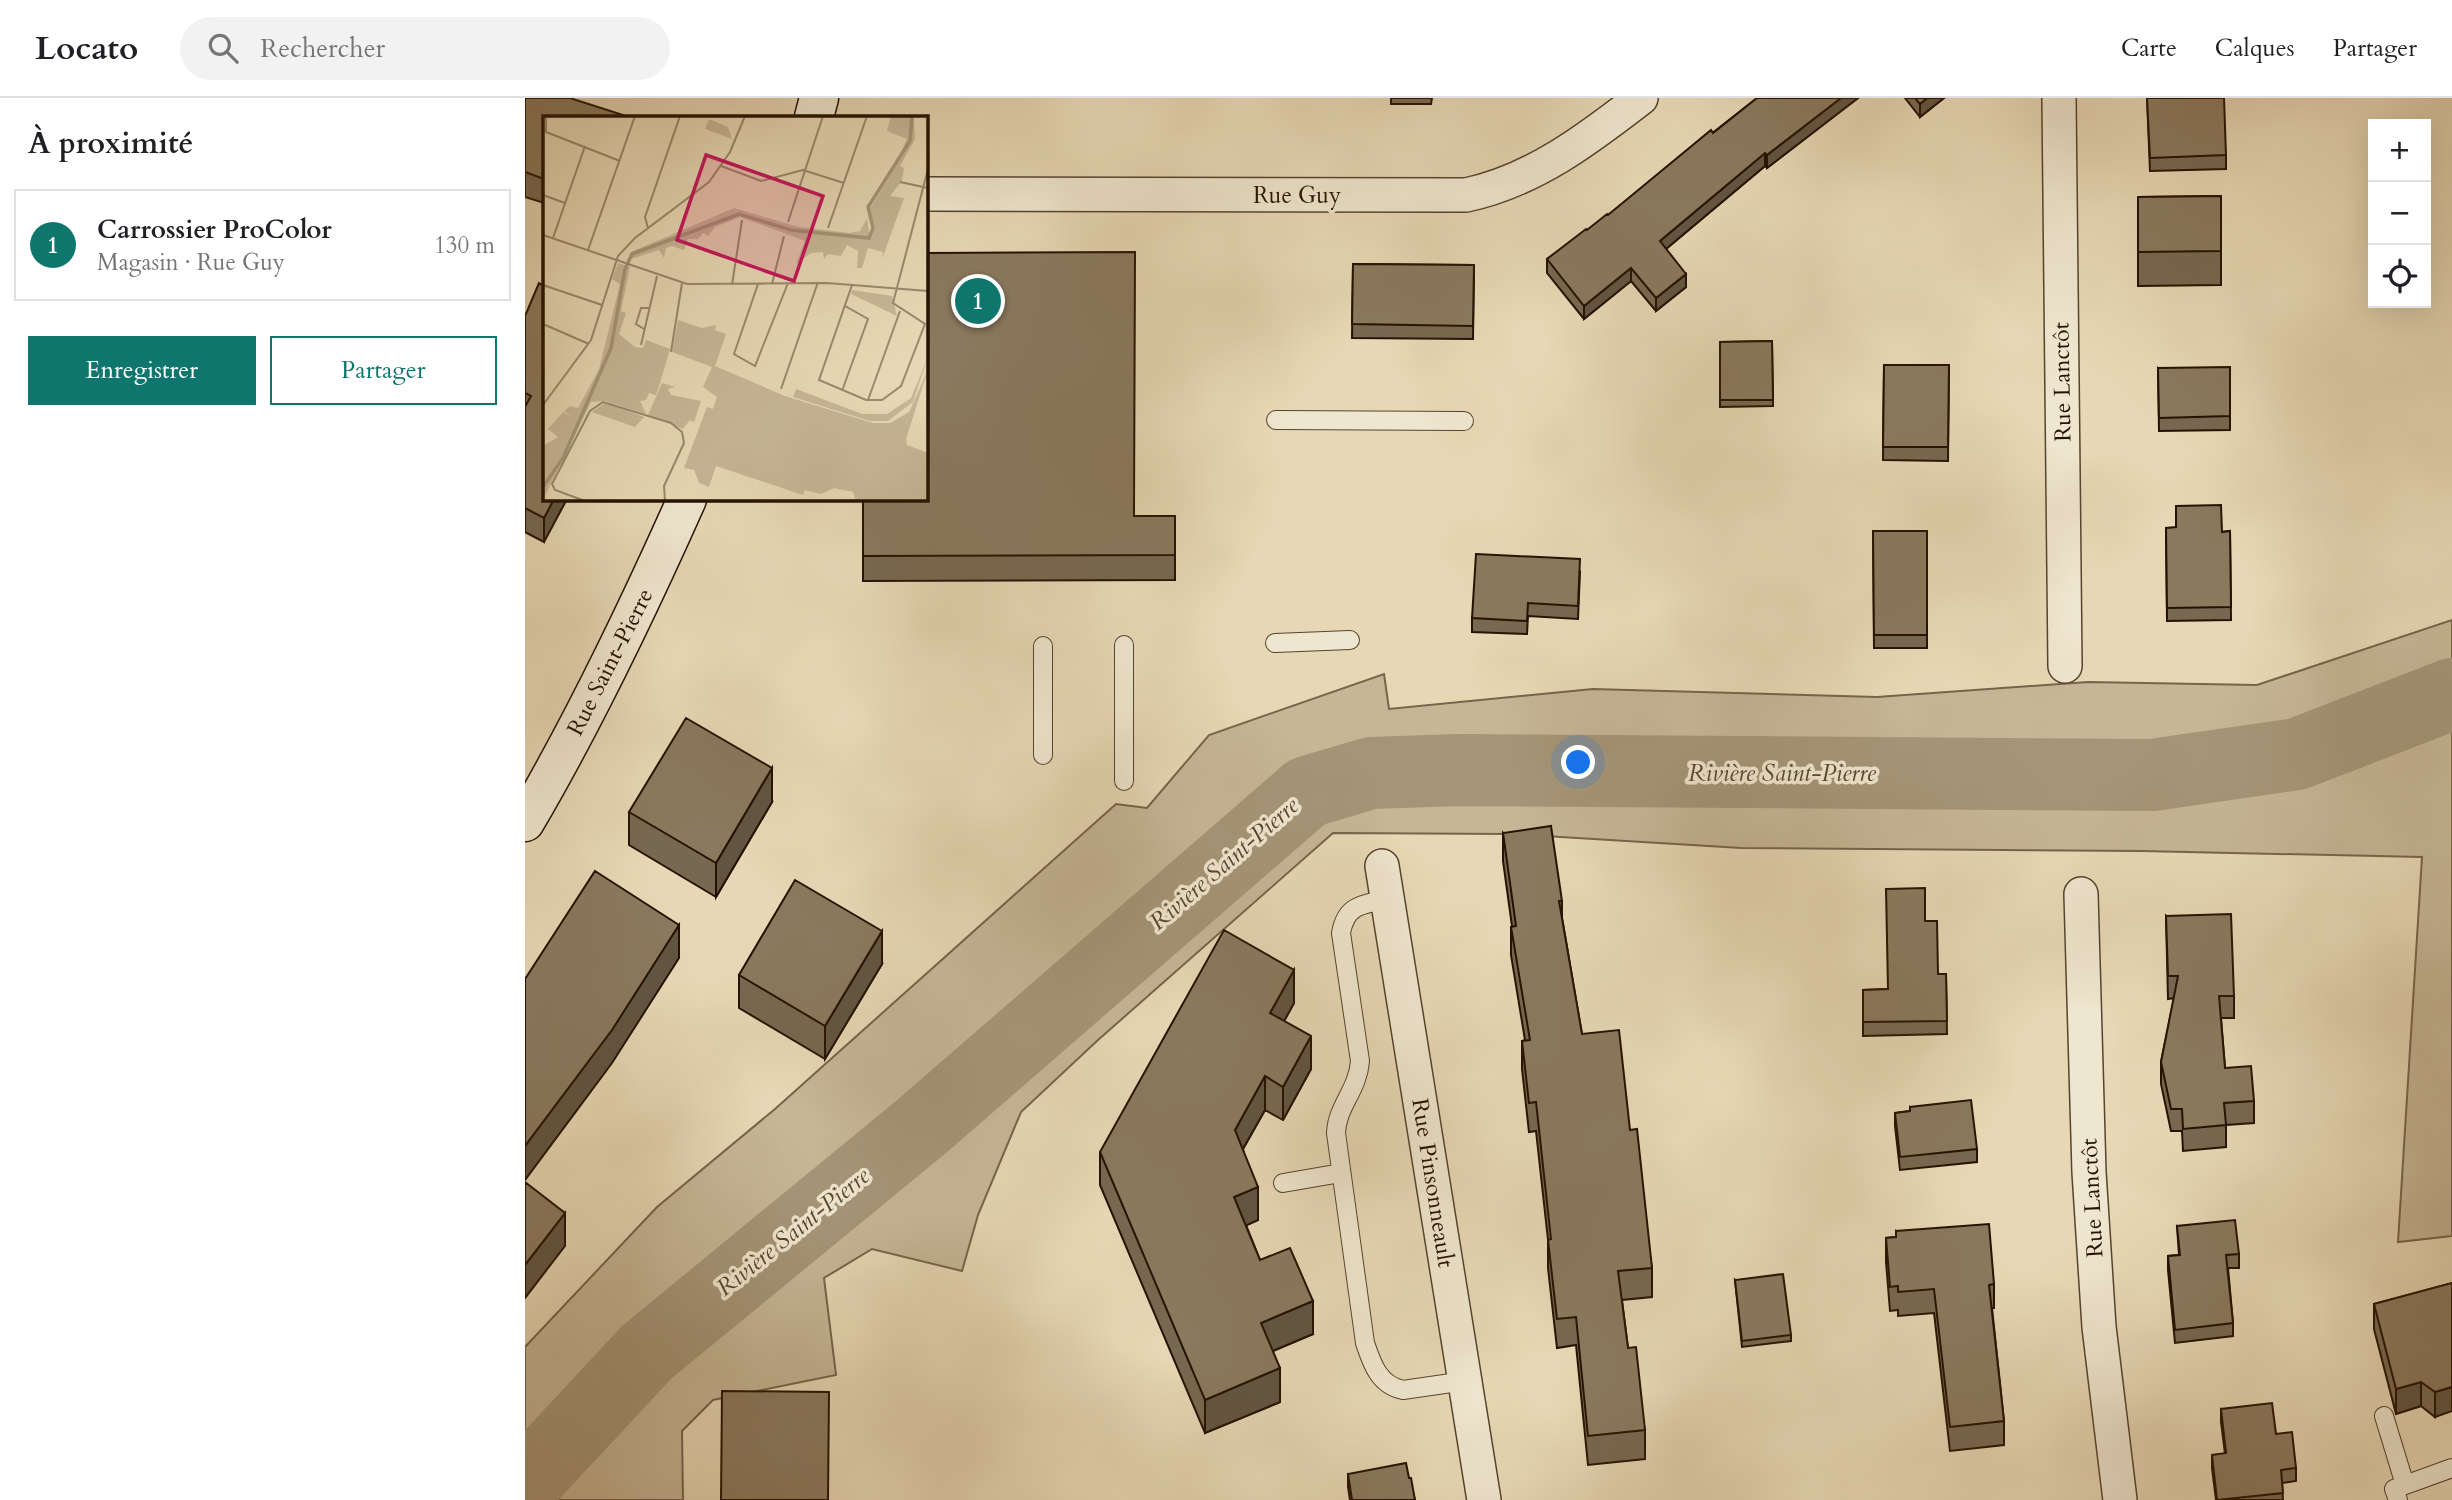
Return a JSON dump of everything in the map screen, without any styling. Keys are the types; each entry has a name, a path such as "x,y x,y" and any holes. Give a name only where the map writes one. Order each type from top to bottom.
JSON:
{"main road":[{"path":"814,116 819,98"},
{"name":"Rue Saint-Pierre","path":"525,822 585,714 687,500"}],"street":[{"name":"Rue Guy","path":"927,194 1466,195 1485,191 1535,170 1600,130 1641,98"},
{"name":"Rue Lanctôt","path":"2059,98 2065,666"},
{"name":"Rue Pinsonneault","path":"1382,866 1485,1500"},
{"name":"Rue Lanctôt","path":"2081,894 2089,1172 2099,1327 2120,1500"}],"lane":[{"path":"1276,420 1464,421"},
{"path":"1275,643 1350,640"},
{"path":"1124,645 1124,781"},
{"path":"1042,646 1043,755"},
{"path":"1387,901 1359,906 1349,911 1343,921 1341,933 1360,1062 1353,1092 1336,1121 1365,1343 1372,1364 1381,1379 1393,1388 1403,1390 1465,1381"},
{"path":"1283,1183 1341,1173"},
{"path":"2384,1416 2401,1492 2452,1468"}],"shaded area":[{"path":"2452,620 2452,1236 2398,1242 2422,857 2141,851 1741,848 1510,834 1333,833 1098,1040 1021,1112 978,1215 962,1271 872,1249 824,1278 836,1375 713,1400 682,1431 683,1500 525,1500 525,1347 657,1207 775,1109 1116,804 1147,808 1209,735 1384,674 1389,709 1593,689 1877,697 2088,682 2257,685"}],"building":[{"path":"525,98 570,98 626,116 543,116 543,179 525,172"},
{"path":"1757,98 1841,98 1767,155 1765,153 1660,241 1686,274 1656,298 1631,268 1584,306 1547,259 1608,215 1711,130 1713,133"},
{"path":"1915,98 1927,98 1920,104"},
{"path":"2147,98 2224,98 2226,155 2150,158"},
{"path":"2221,196 2221,251 2138,252 2138,197"},
{"path":"1135,252 1134,516 1175,516 1175,555 863,556 863,500 927,500 927,253"},
{"path":"1353,264 1474,265 1473,326 1352,324"},
{"path":"539,283 543,285 543,500 553,500 544,518 525,508 525,407 531,396 525,393 525,316"},
{"path":"1772,341 1773,400 1720,400 1720,342"},
{"path":"1884,365 1949,365 1948,447 1883,447"},
{"path":"2230,367 2230,416 2159,418 2158,368"},
{"path":"2221,505 2222,532 2230,531 2231,607 2167,608 2166,528 2176,527 2176,506"},
{"path":"1873,531 1927,531 1927,635 1874,635"},
{"path":"1476,554 1580,559 1578,606 1528,603 1527,621 1472,618"},
{"path":"686,718 772,768 716,863 629,812"},
{"path":"1551,826 1562,901 1559,901 1582,1034 1619,1030 1630,1130 1637,1129 1652,1268 1618,1271 1628,1348 1636,1347 1645,1430 1588,1436 1576,1317 1557,1319 1536,1102 1529,1103 1522,1041 1530,1040 1511,927 1516,926 1503,833"},
{"path":"595,871 679,925 612,1030 525,1146 525,979"},
{"path":"795,880 882,931 825,1026 739,975"},
{"path":"1925,888 1925,921 1937,921 1938,974 1946,974 1947,1021 1863,1022 1863,990 1888,989 1886,889"},
{"path":"2231,914 2234,996 2219,996 2225,1068 2251,1066 2254,1101 2224,1103 2226,1125 2183,1129 2182,1109 2171,1109 2161,1062 2178,976 2168,976 2166,916"},
{"path":"1224,930 1294,970 1270,1013 1311,1036 1283,1087 1265,1076 1235,1130 1258,1187 1234,1197 1260,1260 1290,1248 1313,1301 1261,1323 1280,1368 1205,1400 1100,1152"},
{"path":"1971,1100 1977,1149 1900,1157 1895,1113 1910,1111 1910,1107"},
{"path":"525,1182 565,1213 525,1265"},
{"path":"2235,1220 2239,1254 2226,1255 2233,1323 2175,1330 2168,1256 2180,1255 2177,1226"},
{"path":"1989,1224 1994,1284 1989,1285 2004,1421 1950,1427 1934,1289 1898,1292 1898,1286 1890,1287 1886,1238 1896,1237 1896,1231"},
{"path":"1783,1274 1791,1335 1742,1341 1735,1280"},
{"path":"2452,1283 2452,1387 2435,1392 2421,1382 2396,1389 2374,1304"},
{"path":"722,1391 829,1392 828,1500 721,1500"},
{"path":"2272,1403 2276,1434 2292,1432 2296,1468 2281,1470 2283,1493 2217,1500 2212,1455 2226,1453 2221,1409"},
{"path":"1406,1463 1415,1500 1352,1500 1348,1474"}],"waterway":[{"name":"Rivière Saint-Pierre","path":"525,1483 647,1352 921,1127 1307,792 1371,773 1458,770 2152,775 2297,754 2452,694"}],"place":[{"name":"Carrossier ProColor","path":"978,301"}]}
